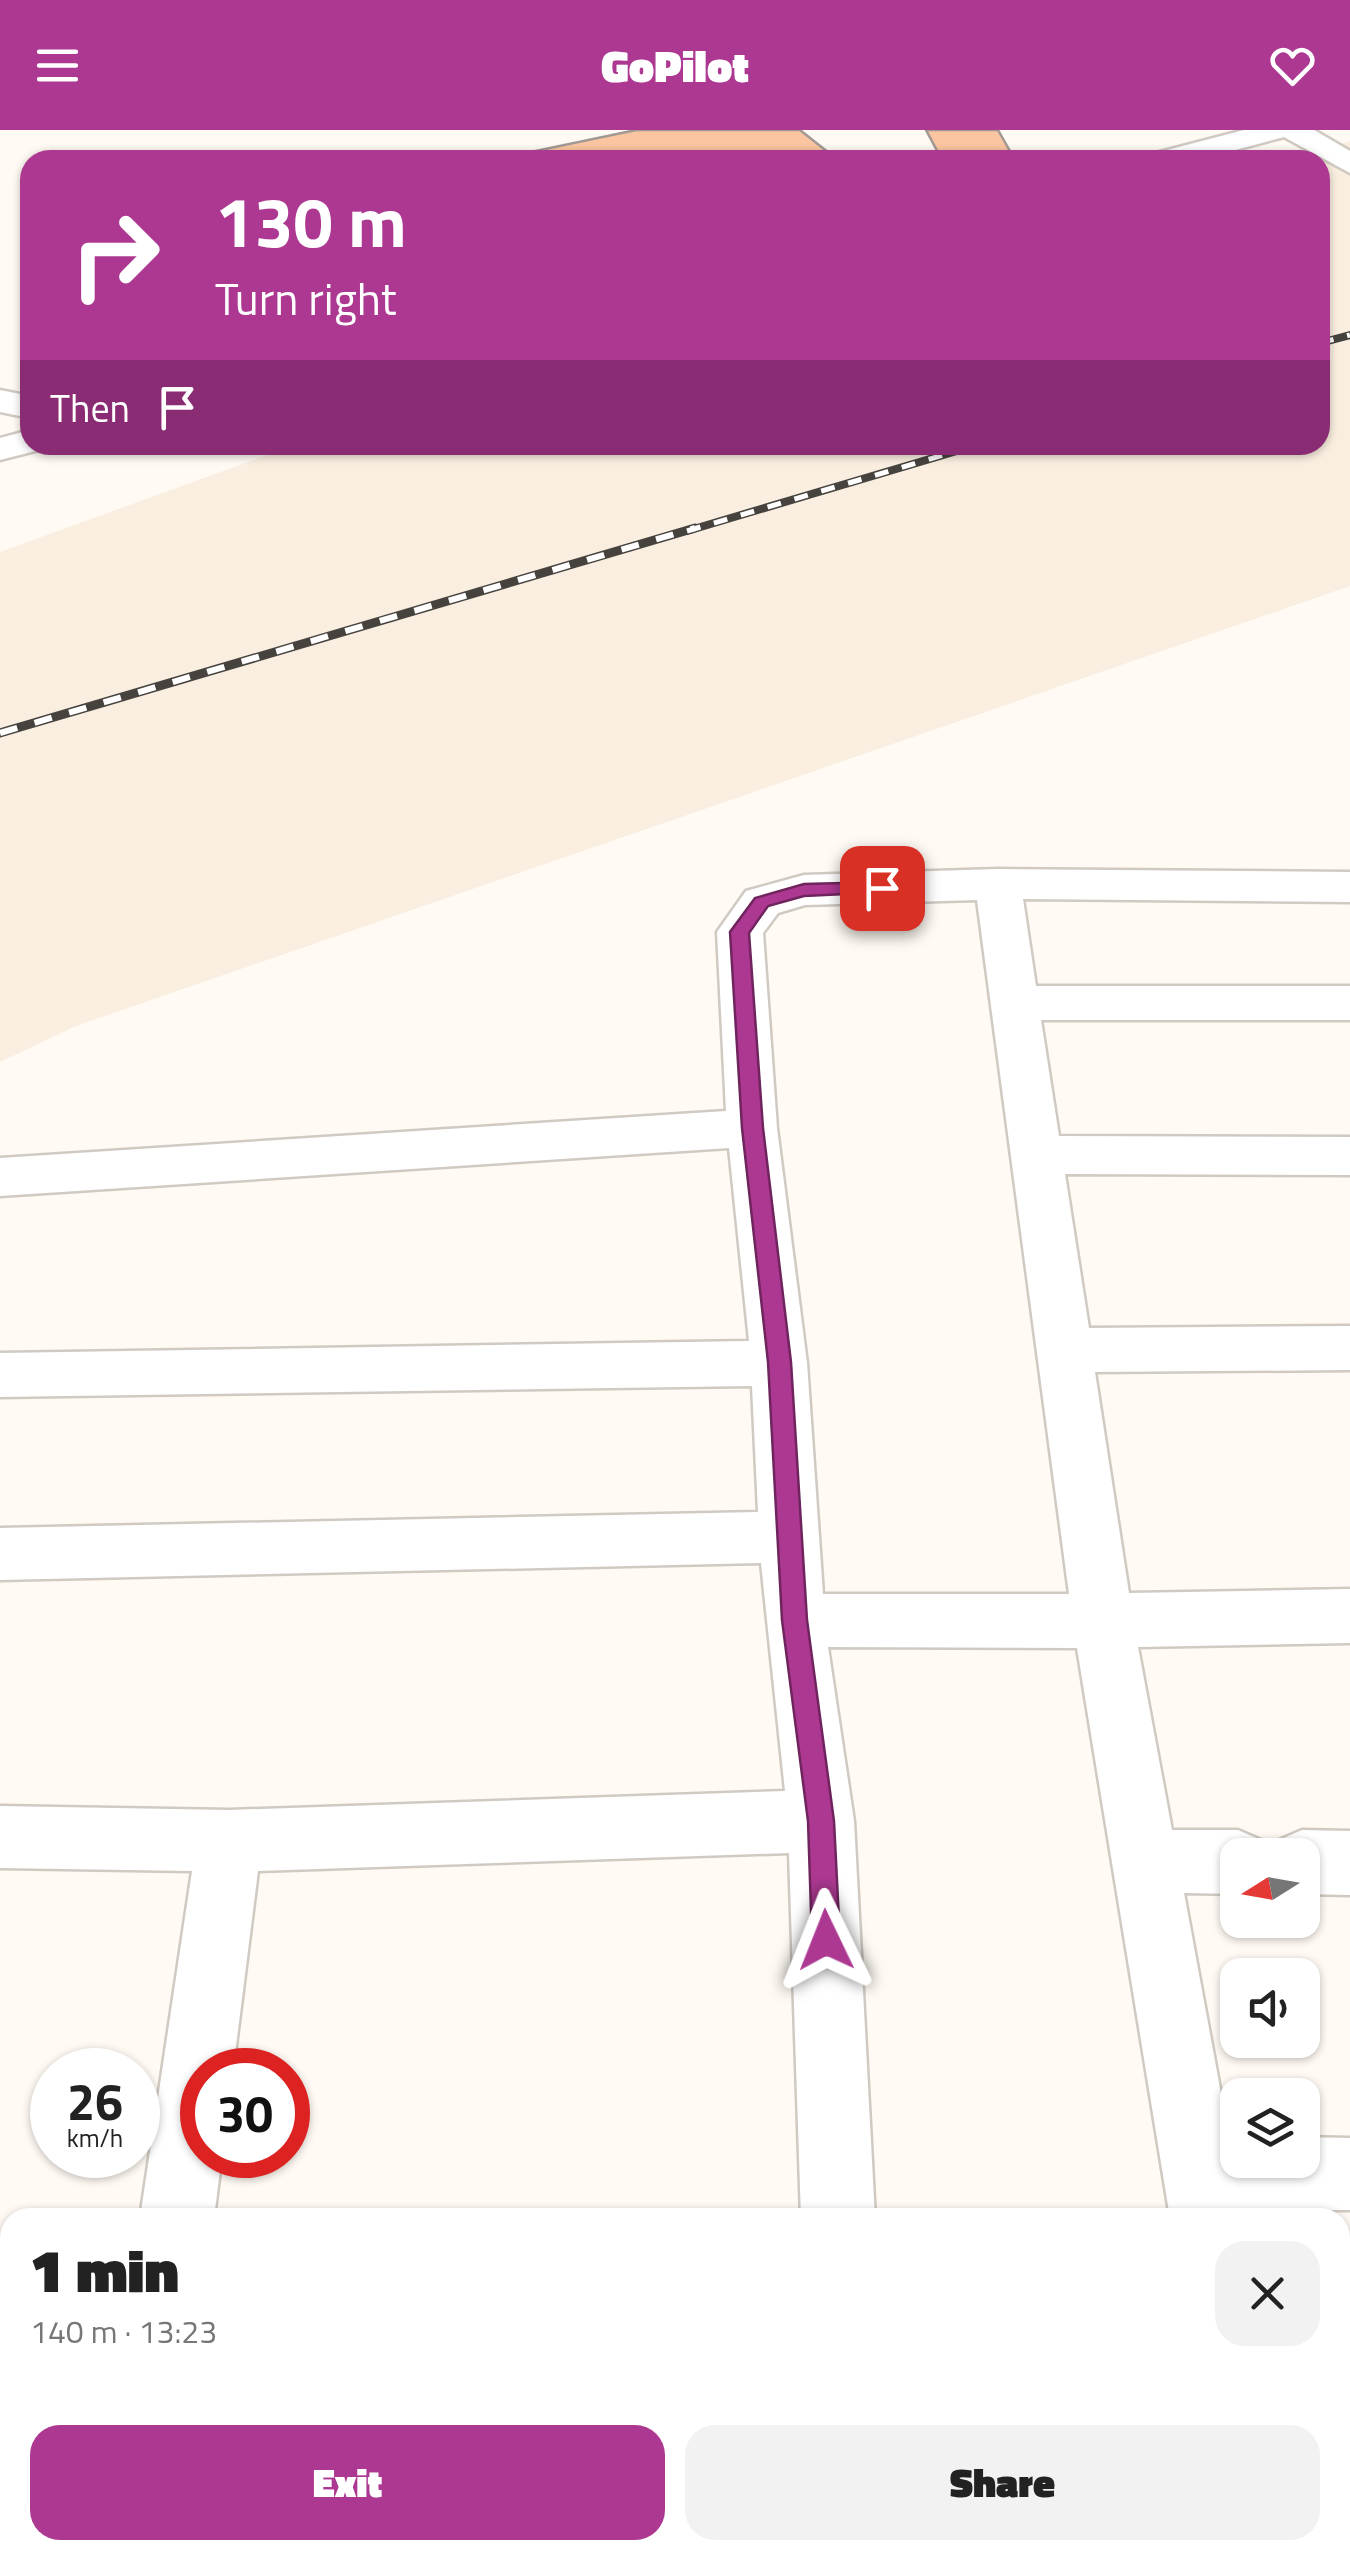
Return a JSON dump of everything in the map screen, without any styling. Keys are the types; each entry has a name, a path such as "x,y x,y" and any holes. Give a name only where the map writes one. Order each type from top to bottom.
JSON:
{"street":[{"path":"1201,150 1278,130"},
{"path":"1293,130 1327,150"},
{"path":"838,2208 821,1821 794,1620 779,1362 752,1128 740,932 762,902 804,890 998,884 1350,886"},
{"path":"998,884 1103,1620 1203,2195 1350,2174"},
{"path":"1016,1003 1350,1003"},
{"path":"0,1177 752,1128"},
{"path":"1038,1155 1350,1156"},
{"path":"1066,1350 1350,1348"},
{"path":"0,1375 779,1362"},
{"path":"0,1554 788,1537"},
{"path":"794,1620 1350,1616"},
{"path":"0,1836 228,1841 821,1821"},
{"path":"178,2208 228,1841"},
{"path":"1145,1861 1220,1862"},
{"path":"1320,1862 1350,1863"}],"shaded area":[{"path":"1350,141 1350,586 76,1026 0,1062 0,552 267,455 1330,455 1330,150 1318,150"}],"building":[{"path":"636,130 800,130 825,150 540,150"},
{"path":"926,130 998,130 1009,150 937,150"}],"railway":[{"path":"1330,340 1350,335"},
{"path":"687,531 943,455"},
{"path":"0,733 695,528"}],"route":[{"path":"826,1940 821,1821 794,1620 779,1362 752,1128 740,932 762,902 804,890 882,888"}]}
